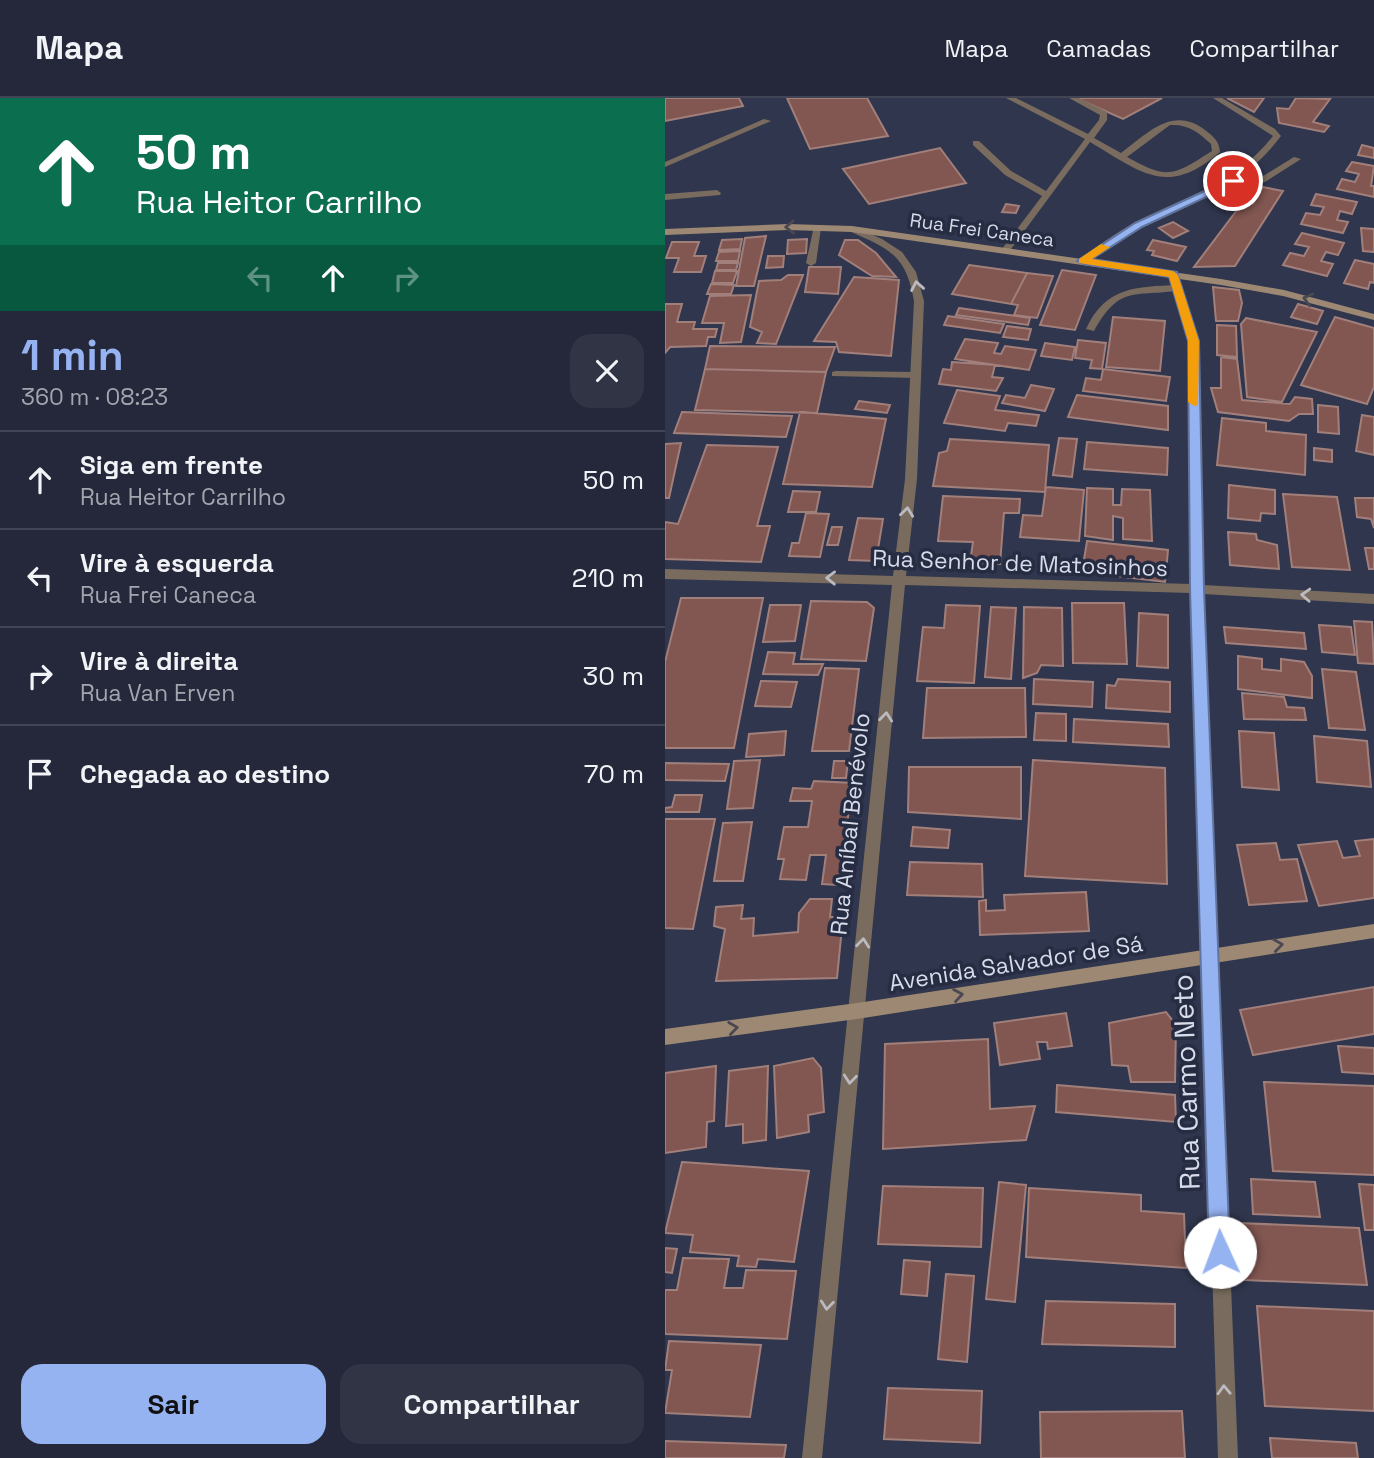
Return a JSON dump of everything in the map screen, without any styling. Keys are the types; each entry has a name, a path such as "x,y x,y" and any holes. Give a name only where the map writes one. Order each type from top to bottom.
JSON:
{"main road":[{"name":"Rua Frei Caneca","path":"665,232 852,229 1083,261 1285,293 1374,317"},
{"name":"Avenida Salvador de Sá","path":"665,1037 857,1011 1374,931"}],"street":[{"path":"1010,98 1090,138 1150,174 1170,177 1184,173 1216,152 1216,148 1215,143 1191,124 1175,121 1168,123 1121,156"},
{"path":"1005,251 1103,120 1104,114 1073,98"},
{"path":"1083,261 1138,225 1233,181 1249,170 1277,136 1217,98"},
{"path":"665,165 767,121"},
{"path":"976,143 1008,173 1047,195"},
{"path":"1233,181 1265,178 1297,159"},
{"path":"665,197 717,193"},
{"path":"811,263 817,228"},
{"name":"Rua Aníbal Benévolo","path":"812,1458 911,479 919,301 916,276 902,256 888,246 852,229"},
{"name":"Rua Carmo Neto","path":"1173,275 1193,341 1197,589 1228,1458"},
{"path":"1091,329 1101,307 1114,297 1136,291 1178,288"},
{"path":"836,374 916,375"},
{"name":"Rua Senhor de Matosinhos","path":"665,574 1197,589 1374,599"}],"building":[{"path":"665,98 739,98 743,106 665,121"},
{"path":"787,98 867,98 888,136 810,149"},
{"path":"1076,98 1162,98 1123,119"},
{"path":"1227,98 1264,98 1254,112"},
{"path":"1296,98 1330,99 1313,122 1329,126 1324,132 1279,123 1277,108 1289,109"},
{"path":"1362,145 1374,148 1374,158 1358,155"},
{"path":"940,148 966,183 869,204 843,169"},
{"path":"1352,162 1374,166 1371,186 1374,186 1374,197 1337,189 1342,179 1355,182 1359,174 1346,171"},
{"path":"1263,187 1283,191 1235,266 1194,267 1243,202 1253,204"},
{"path":"1316,194 1357,202 1352,214 1340,211 1337,220 1348,222 1343,233 1301,224 1306,213 1320,215 1324,207 1311,205"},
{"path":"1006,204 1019,206 1016,213 1002,212"},
{"path":"1173,222 1188,231 1173,238 1159,228"},
{"path":"1361,228 1374,229 1374,252 1363,251"},
{"path":"1302,233 1344,243 1338,255 1326,252 1321,261 1333,264 1327,276 1283,265 1290,253 1304,256 1309,247 1295,244"},
{"path":"766,236 754,286 736,286 745,238"},
{"path":"742,239 740,249 719,250 722,240"},
{"path":"807,239 806,253 787,254 788,240"},
{"path":"845,240 858,240 876,253 896,277 872,276 839,255"},
{"path":"1153,240 1186,247 1177,261 1152,255 1154,251 1147,250"},
{"path":"672,242 699,242 694,256 706,256 701,272 674,272 679,258 666,258"},
{"path":"740,251 738,261 716,261 719,252"},
{"path":"768,256 784,256 783,267 766,268"},
{"path":"1355,260 1374,264 1374,283 1370,282 1368,289 1344,283"},
{"path":"718,263 738,263 736,270 716,270"},
{"path":"969,265 1027,273 1011,304 952,294"},
{"path":"809,267 841,267 838,294 805,292"},
{"path":"1062,270 1096,275 1075,330 1040,325"},
{"path":"715,271 737,271 733,283 712,283"},
{"path":"1027,273 1053,276 1037,318 1014,315 1018,305 1011,304"},
{"path":"788,275 803,275 776,344 757,343 762,332 750,327 759,281 781,280"},
{"path":"854,277 899,280 891,356 839,352 836,342 814,341"},
{"path":"711,284 734,285 731,294 707,294"},
{"path":"1213,287 1239,290 1242,303 1238,321 1216,321"},
{"path":"751,295 741,342 720,343 724,323 702,323 710,296"},
{"path":"665,304 682,304 677,322 695,322 693,329 717,329 715,337 708,337 706,346 670,347 665,353"},
{"path":"1298,304 1323,311 1317,324 1291,317"},
{"path":"959,308 1030,318 1028,325 956,315"},
{"path":"948,316 1004,324 1000,333 944,325"},
{"path":"1113,317 1165,321 1160,371 1106,367"},
{"path":"1335,317 1374,328 1374,387 1367,404 1301,385"},
{"path":"1246,318 1317,332 1282,402 1247,397 1241,324"},
{"path":"1217,325 1236,326 1237,357 1217,355"},
{"path":"1007,326 1031,329 1028,340 1003,337"},
{"path":"965,339 998,343 994,353 1001,354 1005,346 1036,350 1029,370 955,359"},
{"path":"1078,340 1106,343 1102,369 1090,368 1092,360 1075,358"},
{"path":"1045,343 1075,347 1072,360 1041,356"},
{"path":"710,346 835,347 826,372 705,369"},
{"path":"1221,357 1237,359 1242,400 1290,404 1295,397 1312,399 1313,414 1299,414 1289,421 1218,412 1211,388 1221,388"},
{"path":"952,362 995,365 992,377 1003,378 996,391 939,384 943,369 951,370"},
{"path":"705,369 826,372 817,413 695,410"},
{"path":"1103,369 1170,377 1166,401 1083,391 1086,378 1101,380"},
{"path":"1031,385 1054,389 1045,411 1002,403 1006,395 1025,398"},
{"path":"957,390 1000,396 995,410 1039,415 1036,426 1008,423 1005,431 944,423"},
{"path":"1077,395 1168,406 1168,430 1068,417"},
{"path":"859,401 890,405 887,413 855,409"},
{"path":"1318,405 1338,407 1339,434 1318,432"},
{"path":"682,412 792,416 786,437 674,433"},
{"path":"800,412 886,419 872,487 783,484"},
{"path":"1362,415 1374,417 1374,455 1356,451"},
{"path":"1222,418 1266,423 1266,431 1306,435 1305,475 1217,465"},
{"path":"1059,438 1077,439 1072,477 1053,475"},
{"path":"950,439 1049,445 1045,492 933,486 939,453 947,451"},
{"path":"1087,442 1168,448 1167,475 1084,469"},
{"path":"681,443 669,498 665,498 665,444"},
{"path":"707,445 778,447 757,526 770,526 761,562 665,559 665,522 678,524"},
{"path":"1314,448 1332,450 1332,462 1314,460"},
{"path":"1229,485 1275,490 1275,514 1261,513 1260,521 1228,518"},
{"path":"1046,487 1084,490 1079,541 1020,537 1023,515 1042,516"},
{"path":"1087,488 1113,489 1113,505 1121,505 1122,489 1150,490 1152,541 1123,539 1123,518 1113,516 1113,540 1085,536"},
{"path":"793,491 820,492 816,512 788,512"},
{"path":"1283,494 1337,497 1350,570 1292,567"},
{"path":"943,496 1020,499 1019,513 1004,513 1000,564 970,563 973,542 938,541"},
{"path":"1355,498 1374,498 1374,528 1371,519 1357,517"},
{"path":"806,513 829,514 820,557 789,556 792,543 799,543"},
{"path":"858,518 883,519 876,561 849,560"},
{"path":"832,527 842,527 838,545 827,545"},
{"path":"1228,532 1256,534 1257,540 1277,545 1279,569 1230,565"},
{"path":"1087,541 1168,550 1165,582 1082,572"},
{"path":"1365,548 1374,548 1374,569 1369,569"},
{"path":"681,598 763,598 734,748 665,748 665,662"},
{"path":"811,601 867,602 874,608 866,661 801,659"},
{"path":"1072,603 1124,603 1127,664 1073,663"},
{"path":"770,605 801,605 795,641 763,642"},
{"path":"946,605 980,606 974,683 917,681 923,627 944,628"},
{"path":"991,607 1016,608 1011,679 985,677"},
{"path":"1024,607 1062,608 1063,666 1041,665 1037,673 1023,678"},
{"path":"1139,613 1168,615 1168,668 1137,666"},
{"path":"1354,621 1372,622 1374,664 1358,663"},
{"path":"1319,625 1351,627 1355,655 1322,652"},
{"path":"1224,627 1304,633 1306,649 1226,643"},
{"path":"768,652 795,653 793,664 823,664 818,675 763,674"},
{"path":"1238,656 1262,659 1262,669 1281,671 1281,659 1304,662 1312,676 1312,698 1238,689"},
{"path":"825,668 859,669 849,751 812,751"},
{"path":"1322,669 1356,672 1365,730 1329,728"},
{"path":"1034,679 1093,682 1092,707 1033,704"},
{"path":"1118,679 1170,682 1170,712 1106,708 1107,685 1115,686"},
{"path":"761,681 797,682 791,707 755,706"},
{"path":"927,688 1025,688 1026,737 923,738"},
{"path":"1242,693 1284,697 1287,707 1304,708 1306,720 1244,719"},
{"path":"1036,713 1066,714 1066,741 1034,740"},
{"path":"1074,719 1168,724 1169,747 1073,742"},
{"path":"786,731 784,755 746,757 749,734"},
{"path":"1239,731 1274,733 1279,790 1242,787"},
{"path":"1314,736 1367,741 1371,787 1317,782"},
{"path":"760,760 753,808 727,809 734,761"},
{"path":"1033,760 1165,768 1167,884 1025,876"},
{"path":"834,761 848,761 846,778 832,778"},
{"path":"665,763 729,764 725,781 665,780"},
{"path":"909,767 1021,767 1021,819 908,812"},
{"path":"814,781 853,783 838,885 822,884 826,855 810,855 806,880 780,879 784,859 778,859 784,827 808,827 812,801 790,801 793,788 811,789"},
{"path":"675,795 702,795 699,812 665,812 665,808 672,807"},
{"path":"665,819 715,819 693,929 665,928"},
{"path":"752,822 743,881 714,881 723,823"},
{"path":"913,827 950,830 948,848 911,846"},
{"path":"1374,839 1374,898 1319,906 1298,845 1337,841 1343,858 1360,856 1355,841"},
{"path":"1276,843 1280,860 1297,859 1307,901 1249,905 1237,845"},
{"path":"910,862 982,864 983,897 907,895"},
{"path":"1086,892 1089,931 980,935 979,901 986,900 986,911 1005,910 1004,895"},
{"path":"810,899 832,899 830,917 843,917 837,978 716,981 725,929 714,926 716,907 743,905 741,919 754,918 753,936 798,932 799,913"},
{"path":"1374,987 1374,1034 1253,1055 1240,1010"},
{"path":"1166,1012 1176,1025 1175,1082 1131,1082 1128,1066 1112,1065 1109,1023"},
{"path":"1066,1013 1072,1046 1048,1049 1047,1042 1037,1042 1040,1059 1000,1065 994,1023"},
{"path":"988,1039 990,1109 1035,1106 1026,1140 883,1149 885,1044"},
{"path":"1338,1046 1374,1048 1374,1074 1342,1072"},
{"path":"813,1058 821,1068 824,1112 808,1115 809,1132 777,1138 774,1066"},
{"path":"716,1066 714,1121 707,1122 706,1147 665,1153 665,1073"},
{"path":"768,1066 766,1140 743,1143 743,1124 726,1126 729,1071"},
{"path":"1264,1082 1374,1086 1374,1175 1273,1171"},
{"path":"1057,1085 1175,1095 1176,1122 1056,1112"},
{"path":"682,1162 809,1171 794,1262 758,1259 756,1267 737,1266 739,1256 690,1252 693,1235 665,1233"},
{"path":"1251,1179 1315,1182 1320,1217 1253,1214"},
{"path":"999,1182 1026,1185 1015,1302 986,1299"},
{"path":"1359,1184 1374,1185 1374,1230 1365,1230"},
{"path":"883,1186 983,1188 981,1247 878,1244"},
{"path":"1029,1188 1141,1195 1141,1211 1184,1214 1186,1268 1026,1257"},
{"path":"1239,1223 1359,1228 1367,1285 1244,1280"},
{"path":"665,1248 677,1249 672,1273 665,1272"},
{"path":"683,1258 729,1259 724,1288 743,1288 746,1270 796,1271 787,1339 665,1334 665,1290 677,1290"},
{"path":"904,1260 930,1262 927,1296 901,1294"},
{"path":"946,1274 974,1276 967,1362 938,1359"},
{"path":"1046,1301 1175,1304 1175,1347 1042,1344"},
{"path":"1257,1306 1374,1311 1374,1411 1265,1406"},
{"path":"669,1341 761,1345 750,1417 665,1413 672,1370 665,1370"},
{"path":"888,1388 982,1391 980,1443 884,1439"},
{"path":"1182,1411 1185,1458 1041,1458 1040,1412"},
{"path":"1270,1438 1356,1443 1358,1458 1272,1458"},
{"path":"665,1441 786,1445 784,1458 665,1458"}],"slow traffic":[{"path":"1104,247 1083,261 1173,275 1193,341 1194,402"}],"route":[{"path":"1220,1252 1197,589 1193,341 1173,275 1083,261 1138,225 1233,181"}]}
